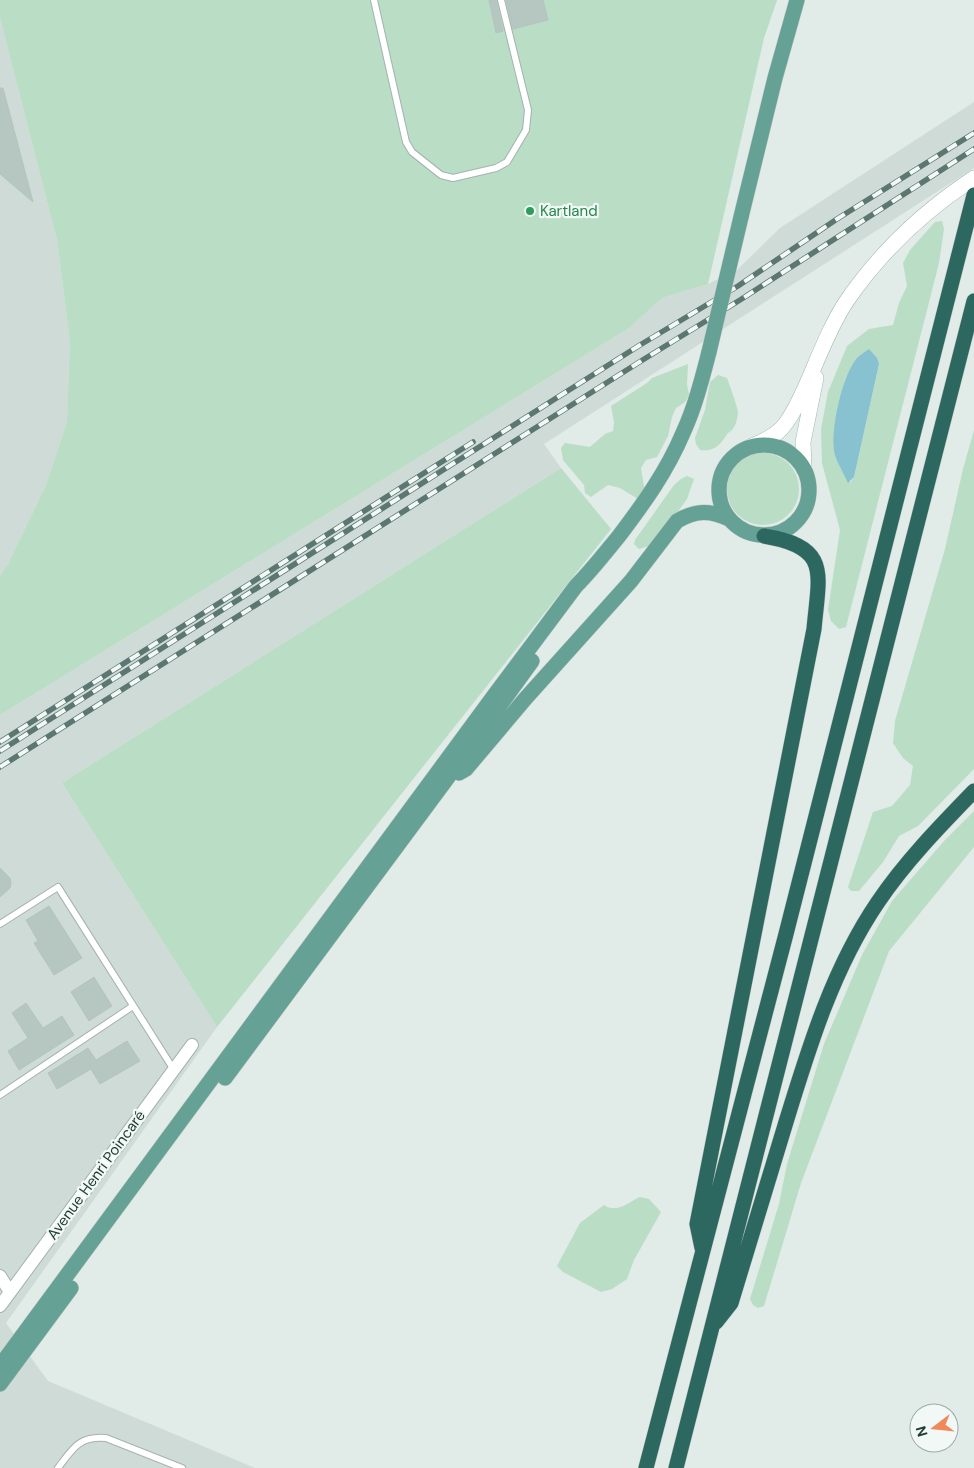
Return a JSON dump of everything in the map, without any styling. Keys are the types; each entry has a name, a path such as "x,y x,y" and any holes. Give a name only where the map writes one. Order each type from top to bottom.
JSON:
{"highway":[{"path":"646,1468 786,934 974,195"},
{"path":"676,1468 974,301"},
{"path":"703,1253 698,1224 814,629 818,583 817,566 812,555 800,546 784,539 764,536"},
{"path":"713,1326 731,1303 808,1050 834,983 850,950 877,903 909,861 945,820 974,791"}],"main road":[{"path":"0,1366 496,692 576,586 592,571 647,499 666,469 684,432 697,395 775,78 797,0"},
{"path":"446,780 466,769 525,699 631,581 677,521 685,516 704,512 716,512 752,534 764,536 777,534 790,528 801,517 808,502 810,486 804,468 794,455 781,448 766,444 750,447 740,452 729,462 720,475 718,490 720,506 729,519"},
{"path":"0,1384 446,780 582,591 592,571"}],"street":[{"path":"750,447 781,429 792,416 846,303 869,271 924,214 974,178"},
{"path":"804,468 803,442 821,352"},
{"name":"Avenue Henri Poincaré","path":"0,1306 192,1044"},
{"path":"0,1276 10,1292"}],"lane":[{"path":"374,0 406,142 412,152 442,175 453,178 496,168 507,162 526,130 528,110 502,0"},
{"path":"0,924 58,887 174,1070"},
{"path":"0,1095 133,1006"},
{"path":"58,1468 78,1443 95,1437 106,1438 182,1468"}],"shaded area":[{"path":"0,18 57,240 70,341 67,422 46,485 8,564 0,576"},
{"path":"974,102 974,168 544,444 561,468 62,783 217,1027 6,1323 48,1381 255,1468 0,1468 0,715 629,328 662,298 708,284 737,270 780,228"}],"green space":[{"path":"0,0 777,0 764,38 708,284 662,298 629,328 0,715 0,576 8,564 46,485 67,422 70,341 57,240 0,18"},
{"path":"942,221 944,229 939,263 846,627 839,629 831,621 828,610 840,530 822,463 821,429 828,392 847,346 869,329 893,325 899,303 907,286 903,263 910,250 935,222","holes":["856,359 879,364 854,477 850,483 835,422 838,405 845,380"]},
{"path":"688,364 687,384 689,395 685,402 676,408 668,436 657,457 646,460 641,468 645,493 638,499 620,488 608,485 591,497 585,493 584,485 563,460 561,448 565,443 590,447 605,434 613,431 614,422 611,406 652,378"},
{"path":"718,375 727,378 738,410 737,420 733,429 717,446 710,450 700,450 695,438 705,410 710,382"},
{"path":"974,430 974,769 918,826 899,836 883,862 859,891 851,891 848,887 873,812 892,806 910,785 913,766 903,758 893,743 895,721 945,549"},
{"path":"763,453 783,459 793,469 799,489 793,509 783,519 763,525 743,519 733,509 727,489 733,469 743,459"},
{"path":"561,468 611,529 217,1027 62,783"},
{"path":"687,476 694,479 687,499 660,536 649,546 639,549 634,544 635,540 674,485"},
{"path":"974,811 974,847 889,951 801,1183 764,1306 758,1308 753,1305 750,1299 779,1204 787,1164 824,1044 862,955 892,901 945,840"},
{"path":"640,1197 649,1199 661,1212 634,1260 627,1279 612,1289 601,1292 563,1272 557,1266 580,1223 604,1205 618,1208"}],"water":[{"path":"869,349 877,358 879,364 854,477 848,483 835,455 835,419 846,377 857,358"}],"building":[{"path":"489,0 496,0 503,31 496,33"},
{"path":"506,0 543,0 548,20 513,29"},
{"path":"0,88 3,88 33,202 0,174"},
{"path":"0,868 10,878 11,883 10,888 0,897"},
{"path":"49,906 82,958 54,975 34,943 38,941 26,920"},
{"path":"94,977 112,1006 89,1021 71,992"},
{"path":"26,1003 43,1028 62,1016 74,1035 19,1070 8,1051 28,1038 12,1013"},
{"path":"127,1041 140,1061 100,1084 91,1069 57,1089 48,1073 88,1048 96,1060"}],"railway":[{"path":"0,751 640,345 738,286 837,219 974,133"},
{"path":"0,767 740,300 974,149"},
{"path":"0,742 473,442"}],"place":[{"name":"Kartland","path":"530,211"}]}
